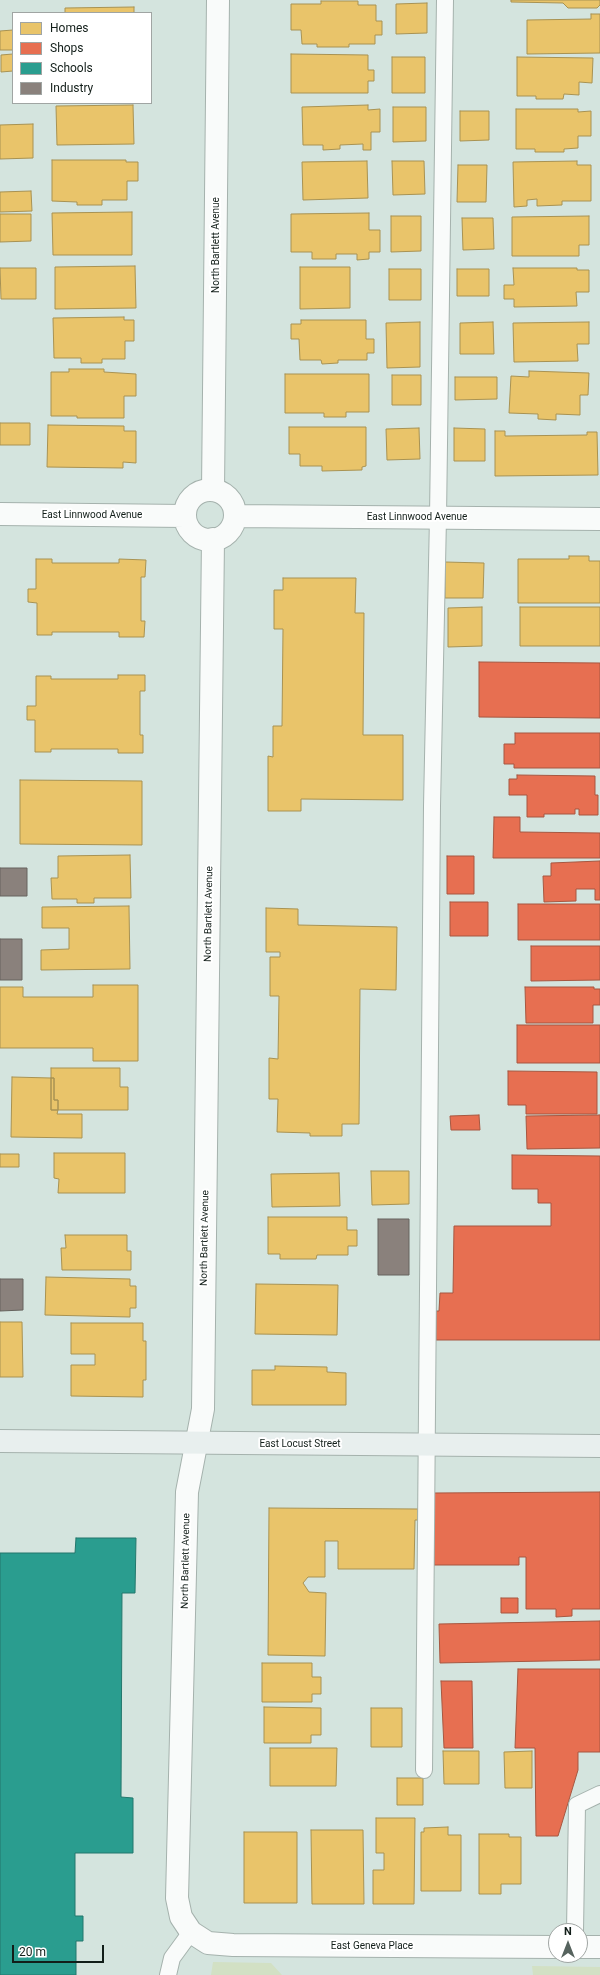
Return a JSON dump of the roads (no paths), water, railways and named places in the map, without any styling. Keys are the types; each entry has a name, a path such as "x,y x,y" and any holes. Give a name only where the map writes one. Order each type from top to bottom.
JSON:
{"main road":[{"name":"East Locust Street","path":"0,1441 600,1446"}],"street":[{"name":"North Bartlett Avenue","path":"213,490 218,0"},
{"path":"213,490 222,493 227,497 234,508 235,516 228,532 223,536 213,539 204,539 196,536 186,524 185,516 188,502 193,496 200,492 213,490"},
{"name":"East Linnwood Avenue","path":"0,514 185,516"},
{"name":"East Linnwood Avenue","path":"235,516 600,519"},
{"name":"North Bartlett Avenue","path":"191,1932 181,1917 177,1898 188,1492 202,1409 213,539"},
{"name":"East Geneva Place","path":"191,1932 208,1943 233,1945 548,1947"},
{"path":"588,1947 600,1946"}],"lane":[{"path":"424,1770 428,1444 432,814 438,517 445,0"},
{"path":"575,1923 577,1805 600,1794"},
{"path":"168,1975 172,1958 191,1932"}]}
